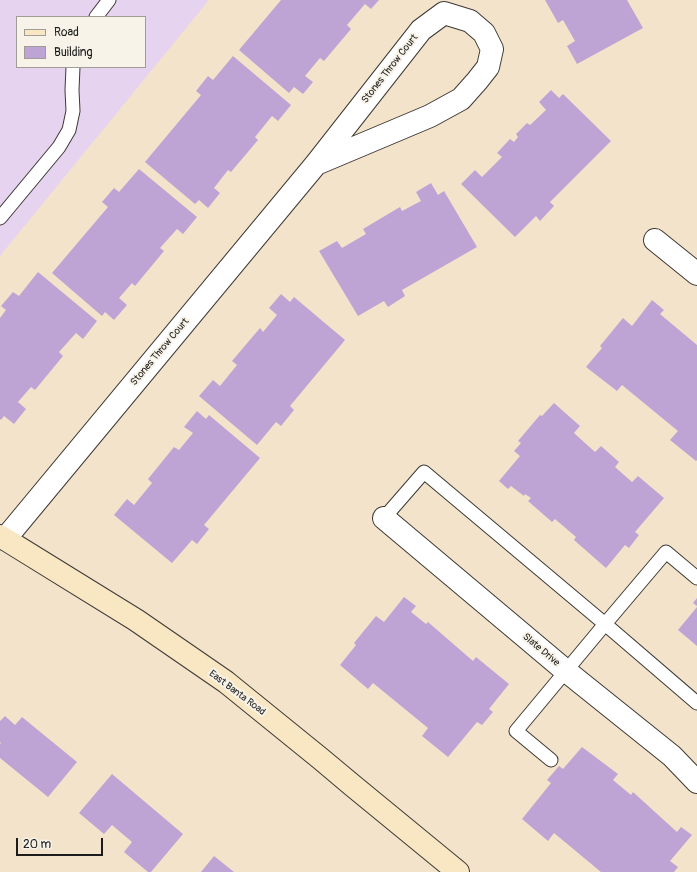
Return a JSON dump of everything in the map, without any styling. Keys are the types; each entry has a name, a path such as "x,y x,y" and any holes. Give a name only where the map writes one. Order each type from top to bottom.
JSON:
{"street":[{"name":"Stones Throw Court","path":"2,538 316,164 421,30 444,13 470,21 484,33 492,49 488,67 460,99 430,116 316,164"},
{"path":"656,240 697,274"},
{"name":"Slate Drive","path":"384,518 566,671 672,756 697,782"},
{"name":"East Banta Road","path":"2,538 136,620 226,682 458,872"}],"lane":[{"path":"97,16 110,0"},
{"path":"0,218 59,147 69,130 73,111 73,68"},
{"path":"384,518 424,472 697,703"},
{"path":"551,760 516,731 604,624 666,552 697,578"}],"shaded area":[{"path":"0,0 209,0 0,256"}],"building":[{"path":"281,0 379,0 371,9 365,4 347,25 351,29 324,61 320,58 305,76 313,82 303,94 294,87 289,93 239,50"},
{"path":"545,0 627,0 643,28 577,64 567,46 575,41 563,20 558,23"},
{"path":"233,56 291,105 278,121 272,116 255,137 258,140 231,172 228,170 214,188 220,193 208,208 199,200 195,204 145,162 201,95 196,91 208,76 213,80"},
{"path":"551,90 559,98 563,94 611,141 550,202 554,206 540,221 536,216 515,237 461,184 475,170 482,177 502,157 497,153 510,139 514,142 518,137 516,134 527,123 530,125 546,110 539,102"},
{"path":"139,169 197,217 183,234 177,229 160,248 164,251 135,286 132,283 119,298 127,305 114,320 105,312 102,316 52,273 108,207 102,202 114,188 119,192"},
{"path":"431,183 438,195 444,191 477,247 402,290 405,296 388,307 384,301 358,316 319,251 337,241 342,248 366,234 363,229 400,207 402,211 421,201 416,192"},
{"path":"38,272 97,321 83,339 76,333 59,352 63,356 35,390 31,387 18,402 26,409 14,424 4,416 1,420 0,419 0,318 6,310 1,306 13,292 19,296"},
{"path":"281,294 290,302 294,297 345,340 290,406 294,410 281,426 276,422 257,445 199,396 213,380 220,386 237,365 232,361 260,328 263,332 277,315 269,308"},
{"path":"652,300 664,310 660,314 697,345 696,461 670,440 678,431 622,385 617,391 586,367 602,348 600,346 623,318 632,326"},
{"path":"554,403 580,426 574,433 595,452 601,446 619,462 615,467 632,482 638,476 664,498 635,532 639,535 629,548 625,545 606,568 574,540 576,537 555,519 552,522 528,501 531,498 525,494 524,496 511,486 508,489 499,481 520,456 514,451 521,443 518,441 540,415 542,416"},
{"path":"197,411 206,419 209,415 260,458 204,525 209,529 197,544 192,540 172,563 114,515 127,499 134,505 152,483 148,479 174,447 179,450 193,433 184,427"},
{"path":"404,597 416,606 411,612 426,624 428,622 473,661 476,657 509,684 489,709 493,712 482,725 477,722 448,757 422,736 428,728 373,683 368,689 340,665 356,645 354,643 376,616 384,622"},
{"path":"697,598 697,606 693,603"},
{"path":"697,607 697,646 678,630"},
{"path":"5,716 15,725 22,717 77,762 48,797 0,758 0,721"},
{"path":"582,747 618,774 613,780 631,795 633,792 677,832 681,827 692,835 670,861 678,867 674,872 601,872 554,833 548,841 522,819 551,783 547,780 559,766 563,769"},
{"path":"112,774 183,834 151,872 148,872 124,852 132,842 112,825 104,834 79,813"},
{"path":"214,856 234,872 201,872"}]}
